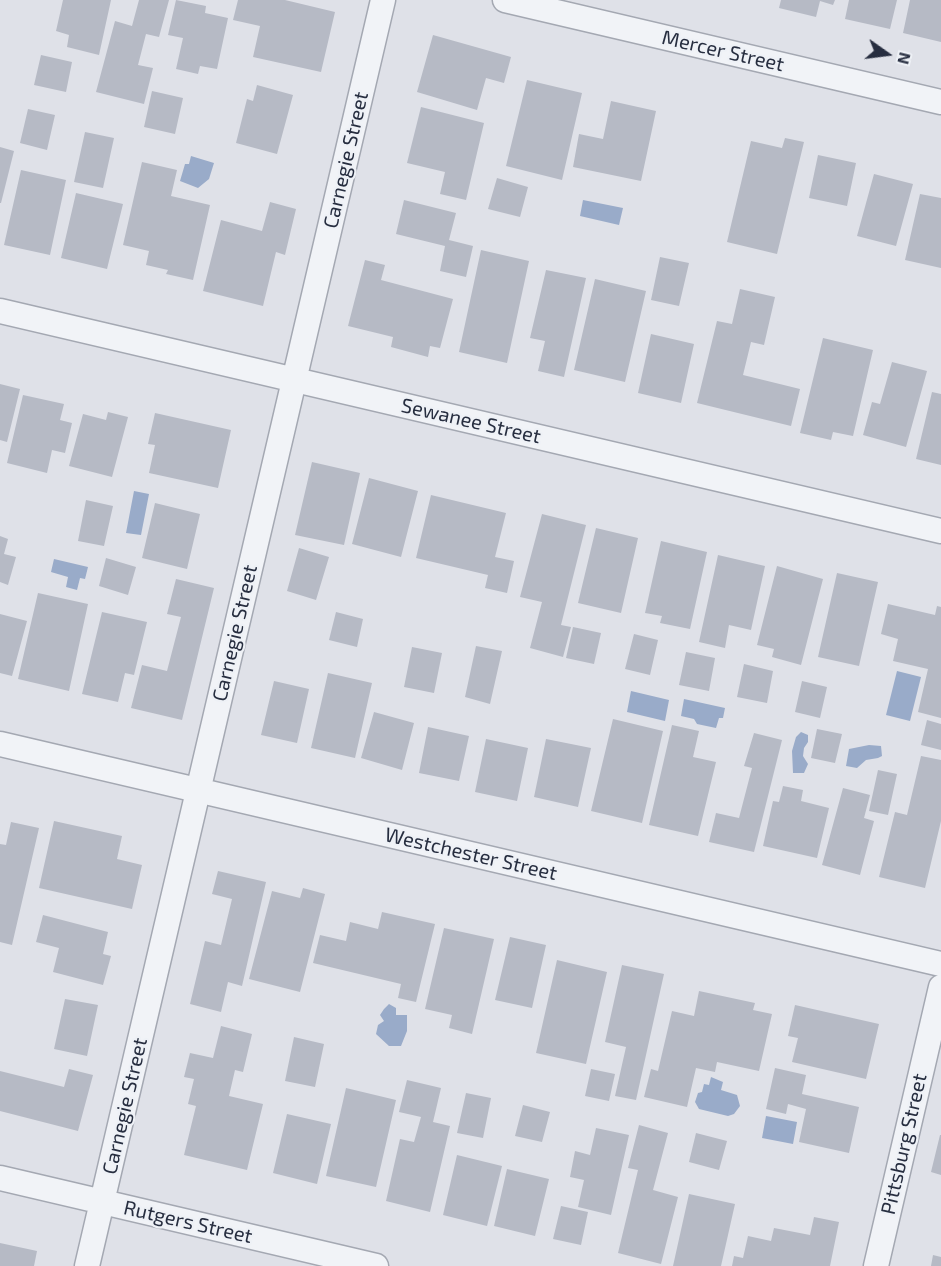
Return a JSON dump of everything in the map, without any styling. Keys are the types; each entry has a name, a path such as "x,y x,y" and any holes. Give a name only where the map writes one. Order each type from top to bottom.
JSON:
{"street":[{"name":"Carnegie Street","path":"87,1266 383,0"},
{"name":"Mercer Street","path":"505,0 941,102"},
{"name":"Sewanee Street","path":"0,311 941,531"},
{"name":"Westchester Street","path":"0,744 941,964"},
{"name":"Pittsburg Street","path":"876,1266 941,987"},
{"name":"Rutgers Street","path":"0,1178 376,1266"}],"water":[{"path":"191,156 214,163 209,179 198,188 180,181 185,164 189,164"},
{"path":"583,200 623,208 619,225 580,216"},
{"path":"134,491 149,494 141,535 126,533"},
{"path":"54,559 88,567 85,579 80,578 77,590 66,587 68,577 51,572"},
{"path":"897,671 921,677 910,721 886,715"},
{"path":"631,691 669,700 665,721 627,712"},
{"path":"684,699 725,708 723,718 719,718 716,728 697,724 694,719 681,716"},
{"path":"801,732 808,735 803,756 808,764 804,773 793,773 792,751 796,737"},
{"path":"869,745 881,746 882,756 866,760 857,768 846,766 849,749"},
{"path":"389,1004 396,1008 396,1015 407,1015 407,1031 401,1046 389,1046 376,1034 378,1025 384,1021 380,1015"},
{"path":"711,1077 723,1082 721,1090 737,1095 740,1106 734,1114 728,1116 699,1109 695,1102 698,1093 702,1092 704,1084 709,1085"},
{"path":"766,1116 797,1122 793,1144 762,1138"}],"building":[{"path":"63,0 111,0 99,55 67,47 69,35 56,31"},
{"path":"139,0 169,0 159,37 146,34 138,65 153,68 144,104 96,92 115,21 132,26"},
{"path":"176,0 206,6 205,13 228,18 217,69 200,66 198,74 176,69 183,38 168,35"},
{"path":"238,0 285,0 335,12 321,72 253,57 260,26 233,20"},
{"path":"781,0 835,0 833,5 820,1 816,17 779,8"},
{"path":"849,0 897,0 890,29 845,19"},
{"path":"910,0 941,0 941,42 903,33"},
{"path":"433,35 511,57 504,83 486,78 477,110 417,92"},
{"path":"41,55 72,62 66,92 34,85"},
{"path":"527,80 582,93 562,180 506,166"},
{"path":"257,85 293,95 277,154 236,143 247,99 253,101"},
{"path":"152,91 183,98 175,134 144,127"},
{"path":"611,101 656,111 641,181 573,167 579,134 603,139"},
{"path":"421,107 484,123 466,200 440,194 445,172 407,163"},
{"path":"28,109 55,115 47,150 20,143"},
{"path":"85,132 114,138 103,188 74,182"},
{"path":"785,138 804,142 777,254 727,242 751,141 782,148"},
{"path":"0,147 14,151 1,203 0,203"},
{"path":"818,155 856,163 847,206 809,198"},
{"path":"142,162 177,170 171,196 210,205 193,280 166,274 168,270 146,265 149,251 123,245"},
{"path":"21,170 66,180 50,255 4,245"},
{"path":"874,174 913,184 896,246 857,236"},
{"path":"497,178 528,187 520,217 488,209"},
{"path":"76,193 123,204 107,269 61,258"},
{"path":"920,194 941,198 941,268 905,260"},
{"path":"404,200 456,213 449,240 473,246 466,277 440,271 445,246 396,234"},
{"path":"270,202 296,209 285,255 276,252 263,306 203,291 221,220 262,231"},
{"path":"481,250 529,261 507,363 459,352"},
{"path":"660,257 689,263 679,306 651,300"},
{"path":"365,260 385,265 381,280 453,299 440,348 430,346 428,357 391,347 393,337 348,326"},
{"path":"546,270 586,278 564,377 538,371 545,341 530,338"},
{"path":"595,279 646,291 625,382 574,370"},
{"path":"740,289 775,297 764,345 751,342 743,375 800,389 791,426 697,403 717,321 732,324"},
{"path":"651,334 694,344 681,403 638,393"},
{"path":"823,338 873,350 853,436 833,432 831,440 800,433"},
{"path":"892,362 927,371 906,447 863,435 872,402 880,404"},
{"path":"0,384 20,389 7,442 0,440"},
{"path":"932,392 941,394 941,465 916,459"},
{"path":"23,395 64,404 60,420 72,423 65,453 52,450 47,473 7,463"},
{"path":"108,412 128,417 112,477 69,466 83,414 106,420"},
{"path":"155,413 231,430 218,488 149,473 155,445 148,444"},
{"path":"312,462 360,473 344,545 295,535"},
{"path":"369,478 418,491 401,557 352,544"},
{"path":"431,495 506,513 495,557 514,561 507,593 485,588 488,575 416,558"},
{"path":"86,500 113,506 104,546 78,541"},
{"path":"155,503 200,514 187,569 142,558"},
{"path":"542,514 586,525 561,625 571,627 563,657 530,648 542,602 520,597"},
{"path":"596,528 638,538 621,613 578,603"},
{"path":"0,536 8,539 4,554 16,557 8,585 0,582"},
{"path":"661,541 707,552 690,629 660,623 662,616 645,613"},
{"path":"299,548 329,557 316,600 287,591"},
{"path":"718,555 765,566 751,630 729,625 725,648 699,642"},
{"path":"106,558 136,567 128,595 99,586"},
{"path":"777,566 823,579 801,665 772,657 774,649 757,645"},
{"path":"837,573 878,582 859,666 818,657"},
{"path":"176,579 214,588 182,720 131,708 142,665 167,671 181,617 167,614"},
{"path":"38,593 88,604 69,691 18,679"},
{"path":"888,604 935,615 937,606 941,607 941,718 918,712 928,669 893,661 898,639 881,634"},
{"path":"102,612 147,622 134,675 125,673 118,702 82,694"},
{"path":"336,612 363,619 357,647 329,640"},
{"path":"0,614 27,621 12,676 0,673"},
{"path":"573,627 601,633 594,664 566,658"},
{"path":"634,634 658,640 650,675 625,669"},
{"path":"476,646 502,651 490,704 465,697"},
{"path":"412,647 442,653 434,693 404,687"},
{"path":"686,652 715,658 709,691 679,685"},
{"path":"744,664 773,671 767,703 737,697"},
{"path":"328,673 372,683 355,758 311,748"},
{"path":"274,681 309,689 297,743 261,735"},
{"path":"802,681 827,687 820,718 795,712"},
{"path":"374,712 414,723 402,770 361,758"},
{"path":"613,719 663,731 642,823 591,811"},
{"path":"927,720 941,724 941,750 921,745"},
{"path":"672,725 699,731 693,757 716,762 698,836 649,825"},
{"path":"428,727 469,736 459,781 419,773"},
{"path":"817,729 842,734 835,763 811,758"},
{"path":"754,733 782,740 754,852 709,842 716,813 739,818 752,768 744,766"},
{"path":"486,739 528,748 517,801 475,792"},
{"path":"546,739 591,748 578,807 534,797"},
{"path":"921,756 941,760 941,821 925,888 879,877 895,812 907,815"},
{"path":"878,770 897,774 888,815 869,811"},
{"path":"783,786 803,790 801,801 829,808 817,858 763,846 773,801 779,802"},
{"path":"843,788 870,795 864,818 874,821 860,875 822,865"},
{"path":"54,821 122,836 117,859 142,865 132,909 39,888"},
{"path":"11,822 39,828 12,945 0,942 0,844 6,845"},
{"path":"218,871 266,882 242,986 228,982 221,1012 190,1004 205,941 221,945 232,899 212,894"},
{"path":"303,888 325,894 300,992 249,979 272,891 300,898"},
{"path":"382,912 435,924 416,1002 398,998 401,984 313,963 320,935 346,941 350,922 378,929"},
{"path":"43,915 108,932 103,954 111,956 103,985 53,972 59,948 36,942"},
{"path":"444,928 494,939 472,1034 449,1028 452,1015 425,1009"},
{"path":"510,937 546,945 532,1008 495,1000"},
{"path":"557,960 607,972 586,1064 536,1053"},
{"path":"622,965 664,974 636,1100 615,1096 626,1047 605,1042"},
{"path":"699,991 755,1003 753,1010 772,1014 759,1071 717,1062 715,1072 696,1068 687,1107 644,1097 651,1069 658,1071 672,1011 694,1016"},
{"path":"65,999 98,1005 87,1056 54,1049"},
{"path":"795,1005 879,1024 866,1079 792,1062 798,1038 788,1036"},
{"path":"221,1026 252,1034 243,1072 235,1070 229,1096 263,1104 247,1170 184,1155 196,1106 188,1104 194,1079 184,1077 190,1053 213,1058"},
{"path":"294,1037 324,1044 315,1087 285,1081"},
{"path":"775,1068 806,1075 802,1094 859,1107 849,1153 799,1142 806,1109 788,1104 786,1114 766,1109"},
{"path":"69,1069 93,1075 78,1131 0,1111 0,1071 64,1087"},
{"path":"591,1069 615,1074 609,1101 585,1096"},
{"path":"407,1080 441,1088 433,1122 450,1126 430,1212 386,1201 400,1139 414,1142 421,1117 399,1112"},
{"path":"346,1088 396,1100 376,1187 326,1176"},
{"path":"466,1093 491,1098 483,1138 457,1133"},
{"path":"523,1105 550,1112 542,1142 515,1136"},
{"path":"287,1114 331,1124 317,1184 273,1173"},
{"path":"639,1125 668,1133 653,1190 678,1197 661,1264 618,1253 638,1170 628,1168"},
{"path":"596,1128 629,1135 611,1215 578,1207 584,1180 570,1177 575,1151 590,1155"},
{"path":"696,1133 727,1141 719,1170 689,1162"},
{"path":"941,1135 941,1175 931,1172"},
{"path":"457,1155 502,1166 487,1226 443,1215"},
{"path":"507,1169 549,1179 535,1236 494,1226"},
{"path":"689,1194 735,1204 721,1266 673,1266"},
{"path":"561,1206 588,1212 581,1245 553,1239"},
{"path":"814,1217 839,1222 830,1266 732,1266 734,1256 743,1258 748,1236 771,1241 774,1228 810,1235"},
{"path":"0,1243 37,1251 34,1266 0,1266"},
{"path":"933,1255 941,1257 941,1266 931,1266"}]}
